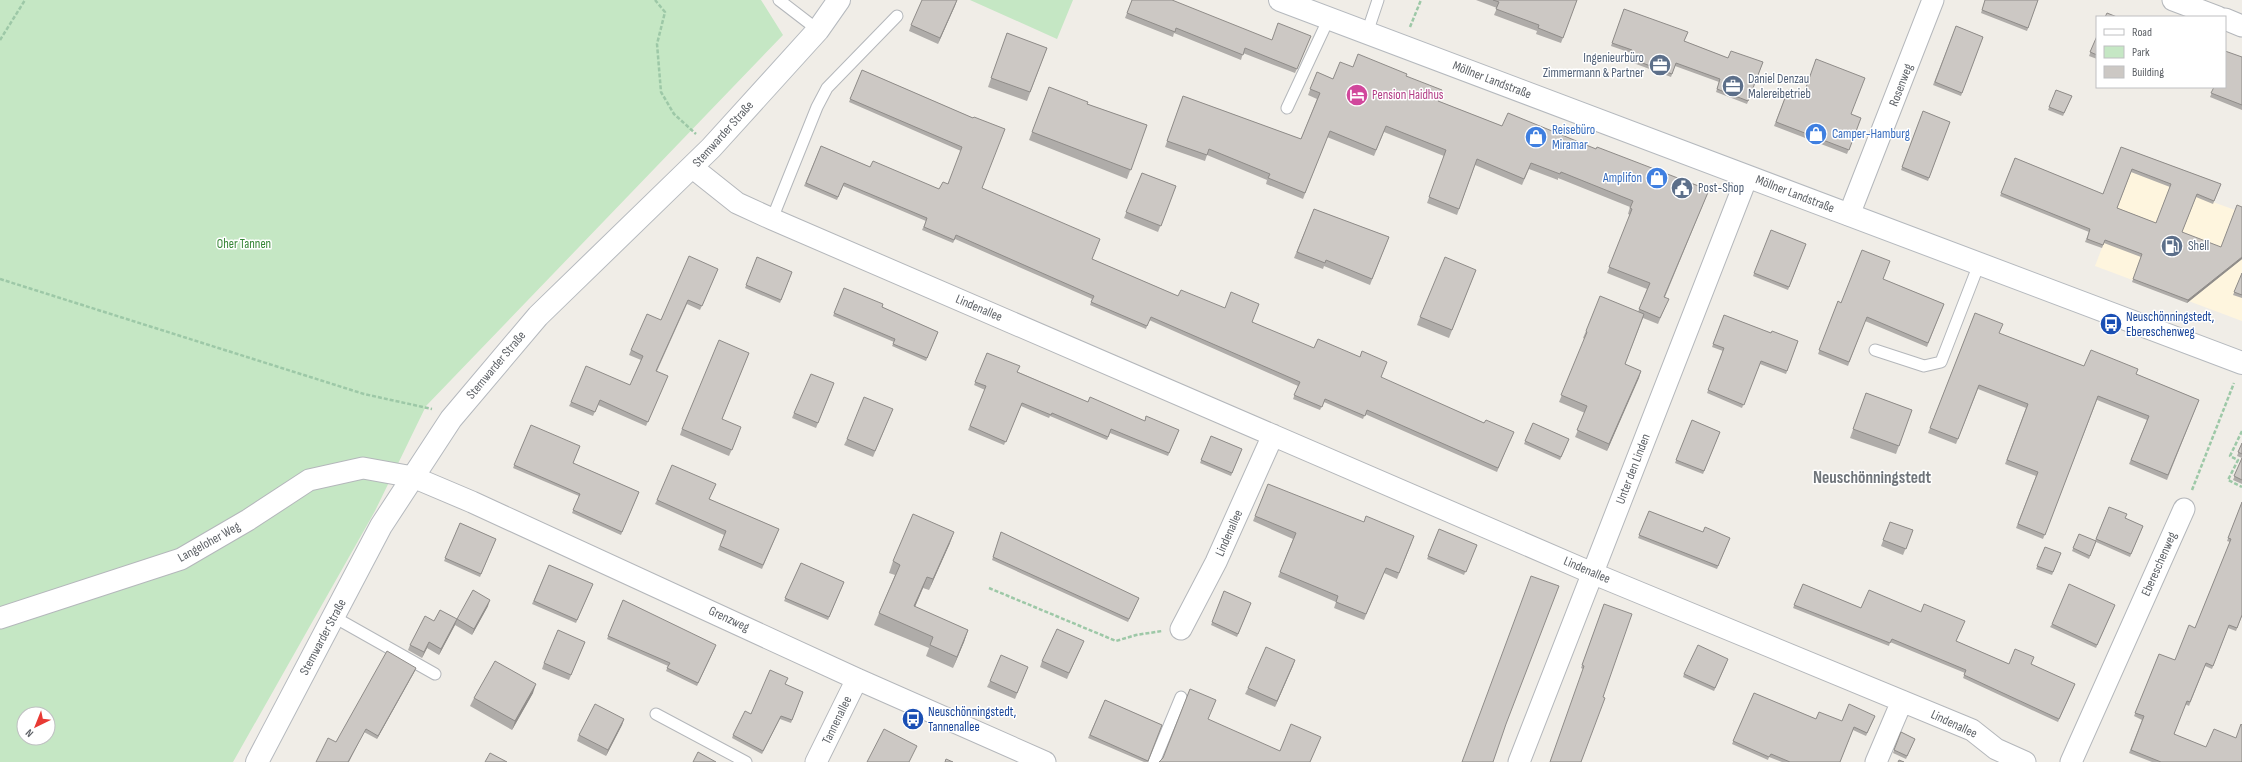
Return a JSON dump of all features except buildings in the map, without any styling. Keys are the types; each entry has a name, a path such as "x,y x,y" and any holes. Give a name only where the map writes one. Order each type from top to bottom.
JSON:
{"main road":[{"name":"Stemwarder Straße","path":"257,762 382,526 451,419 538,316 693,168 818,30 839,0"},
{"name":"Stemwarder Straße","path":"818,30 854,0"},
{"name":"Möllner Landstraße","path":"1280,0 2242,363"}],"street":[{"name":"Rosenweg","path":"1849,215 1933,0"},
{"path":"2173,0 2215,16"},
{"path":"2226,20 2242,26"},
{"name":"Lindenallee","path":"693,168 737,203 772,219 1592,573 1972,730 1996,749 2025,762"},
{"name":"Unter den Linden","path":"1519,762 1747,177"},
{"name":"Lindenallee","path":"1181,629 1216,562 1273,435"},
{"name":"Langeloher Weg","path":"0,618 181,559 248,520 308,480 363,468 413,477"},
{"name":"Grenzweg","path":"413,477 472,502 857,679 1045,762"},
{"name":"Ebereschenweg","path":"2072,762 2184,509"},
{"name":"Tannenallee","path":"816,762 857,679"},
{"path":"1876,762 1902,701"}],"lane":[{"path":"779,0 818,30"},
{"path":"1367,33 1378,0"},
{"path":"772,219 816,107 827,88 897,16"},
{"path":"1287,108 1329,18"},
{"path":"1875,350 1924,366 1941,362 1979,264"},
{"path":"334,617 435,674"},
{"path":"1154,762 1182,697"},
{"path":"656,714 746,762"}],"path":[{"path":"0,40 25,0"},
{"path":"654,0 665,12 657,44 661,92 674,114 711,148"},
{"path":"1402,46 1421,0"},
{"path":"0,279 364,394 426,406 451,419"},
{"path":"2184,509 2242,363"},
{"path":"2242,431 2230,456 2238,460 2228,480 2242,487"},
{"path":"2235,446 2240,448"},
{"path":"989,588 1116,642 1136,635 1181,629"}],"shaded area":[{"name":"Shell","path":"2131,172 2235,210 2242,245 2242,321 2095,266"}],"green space":[{"name":"Oher Tannen","path":"0,0 761,0 783,35 426,406 375,511 233,762 0,762"},
{"path":"970,0 1073,0 1057,39"}],"place":[{"name":"Ingenieurbüro Zimmermann & Partner","path":"1660,65"},
{"name":"Daniel Denzau Malereibetrieb","path":"1733,86"},
{"name":"Pension Haidhus","path":"1357,95"},
{"name":"Camper-Hamburg","path":"1816,134"},
{"name":"Reisebüro Miramar","path":"1536,137"},
{"name":"Amplifon","path":"1657,178"},
{"name":"Post-Shop","path":"1682,188"},
{"name":"Shell","path":"2172,246"},
{"name":"Neuschönningstedt, Ebereschenweg","path":"2111,324"},
{"name":"Neuschönningstedt, Tannenallee","path":"913,719"}],"district":[{"name":"Neuschönningstedt","path":"1872,478"}]}
